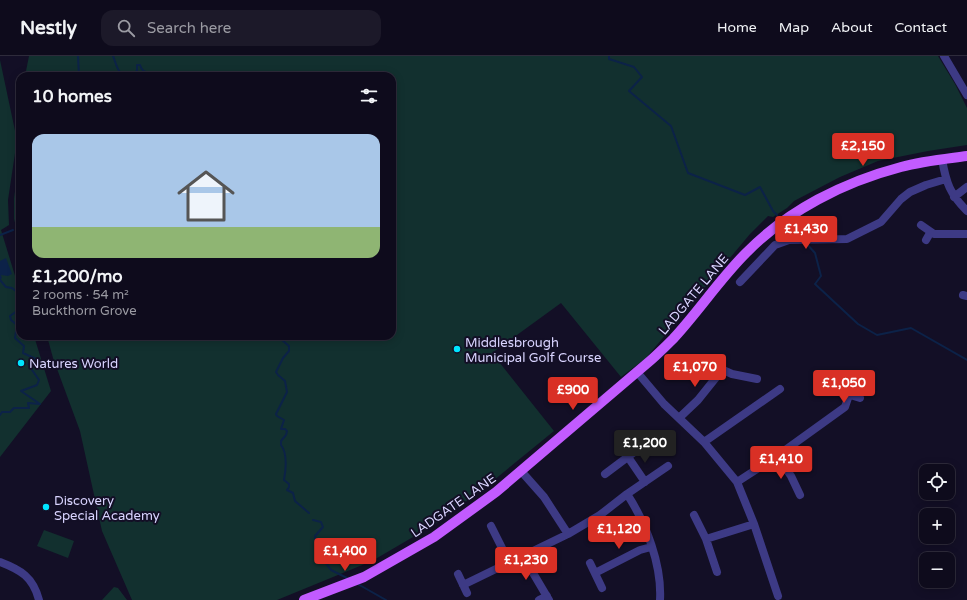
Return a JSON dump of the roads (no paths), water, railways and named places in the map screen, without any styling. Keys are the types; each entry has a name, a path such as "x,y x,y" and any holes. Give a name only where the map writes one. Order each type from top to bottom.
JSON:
{"main road":[{"name":"LADGATE LANE","path":"304,600 364,576 434,537 480,504 637,372 673,339 746,252 797,211 823,196 850,184 901,167 967,156"}],"street":[{"path":"944,56 967,95"},
{"path":"942,159 946,179 954,196 967,211"},
{"path":"740,282 775,245 789,240 847,239 881,222 901,199 910,192 946,179"},
{"path":"954,196 967,187"},
{"path":"921,225 928,236 967,234"},
{"path":"714,366 732,374 757,379"},
{"path":"679,418 698,400 722,370"},
{"path":"637,372 664,404 704,442 737,482 754,524 778,596"},
{"path":"704,442 780,389"},
{"path":"834,390 860,398"},
{"path":"737,482 777,456 845,407 850,395"},
{"path":"605,474 641,447"},
{"path":"777,456 791,476 800,495"},
{"path":"628,457 645,482"},
{"path":"463,584 568,534 600,515 627,494 668,466"},
{"path":"521,471 544,497 568,534"},
{"path":"627,494 644,524 658,570 660,600"},
{"path":"694,515 706,540 717,572"},
{"path":"706,540 754,524"},
{"path":"492,526 509,562"},
{"path":"595,573 640,550 651,547"},
{"path":"523,556 548,598 539,600"},
{"path":"0,562 17,569 25,575 34,587 39,600"},
{"path":"590,563 602,588"},
{"path":"458,574 467,593"}],"water":[{"path":"6,258 12,274 8,276 1,275 2,278 0,280 0,261"}],"waterway":[{"path":"78,56 79,72"},
{"path":"113,56 120,72"},
{"path":"609,56 609,59 634,67 642,77 629,91 671,126 688,173 745,195 760,187 773,211 777,215"},
{"path":"136,72 137,65 140,65 144,71 148,72"},
{"path":"792,227 801,237"},
{"path":"0,235 13,230"},
{"path":"805,242 815,253 821,276 815,284 858,324 877,335 911,328 967,360"},
{"path":"0,280 6,287 12,288 16,291"},
{"path":"16,312 10,316 11,320 16,324"},
{"path":"16,332 16,339"},
{"path":"0,415 2,412 10,412 14,408 29,408 28,403 40,404 21,391 37,385 39,380 28,364 36,359 23,353 24,346 17,340"},
{"path":"282,340 289,346 289,351 283,358 276,372 285,381 287,392 276,414 284,420 281,429 285,429 287,431 286,435 281,441 286,457 284,480 289,484 287,490 293,493 295,501 309,513"},
{"path":"313,520 321,522 323,527 315,536 316,545 318,548 325,549 325,562 331,570 349,579"},
{"path":"356,583 386,600"}],"place":[{"name":"Middlesbrough Municipal Golf Course","path":"457,349"},
{"name":"Natures World","path":"21,363"},
{"name":"Discovery Special Academy","path":"46,507"}]}
